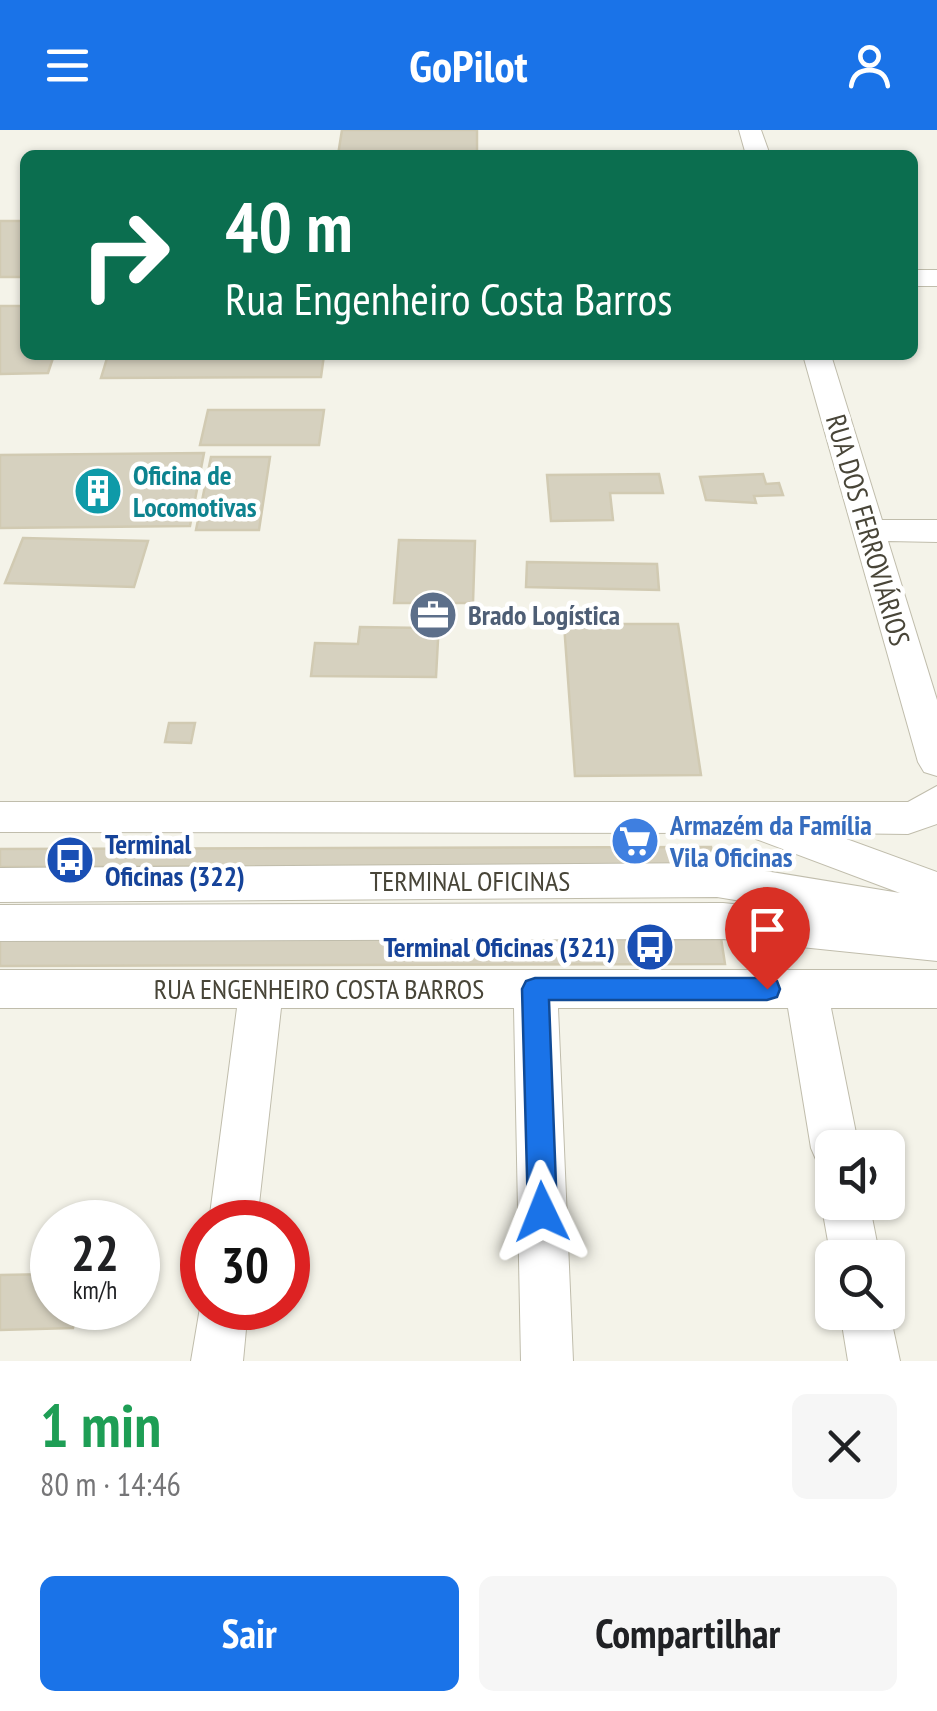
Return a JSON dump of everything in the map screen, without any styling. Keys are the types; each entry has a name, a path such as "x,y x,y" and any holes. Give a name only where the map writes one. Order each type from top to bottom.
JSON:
{"street":[{"name":"RUA DOS FERROVIÁRIOS","path":"818,360 937,762"},
{"path":"868,530 937,531"},
{"path":"0,817 908,818 924,813 937,801"},
{"path":"746,820 937,889"},
{"name":"TERMINAL OFICINAS","path":"0,886 717,880 924,915"},
{"name":"TERMINAL OFICINAS","path":"0,922 723,920 937,943"},
{"name":"RUA ENGENHEIRO COSTA BARROS","path":"0,989 937,989"},
{"path":"236,1200 262,989"},
{"path":"535,989 548,1361"},
{"path":"806,989 832,1130"},
{"path":"216,1361 220,1330"},
{"path":"868,1330 874,1361"}],"building":[{"path":"342,130 477,130 477,150 339,150"},
{"path":"0,221 20,221 20,277 0,277"},
{"path":"0,306 20,306 20,360 52,360 48,373 0,374"},
{"name":"Oficina de Locomotivas","path":"106,360 323,360 321,377 101,378"},
{"path":"208,410 324,410 319,445 200,445"},
{"name":"Oficina de Locomotivas","path":"204,453 190,526 0,528 0,455"},
{"path":"211,457 270,457 259,530 196,530"},
{"path":"659,474 663,493 610,493 613,520 551,521 547,475"},
{"path":"763,474 766,484 779,483 783,495 754,496 756,503 706,500 700,477"},
{"path":"23,538 148,541 134,587 5,583"},
{"name":"Brado Logística","path":"399,540 475,541 473,603 440,603 436,677 311,676 315,643 358,644 360,627 426,628 427,603 394,603"},
{"path":"527,562 657,564 659,590 526,587"},
{"path":"564,624 678,624 701,775 575,776"},
{"path":"169,723 195,723 191,743 165,742"},
{"path":"711,847 713,865 0,867 0,849"},
{"path":"721,938 725,964 0,966 0,940"},
{"path":"30,1274 30,1329 0,1330 0,1275"}],"place":[{"name":"Oficina de Locomotivas","path":"98,491"},
{"name":"Brado Logística","path":"433,615"},
{"name":"Armazém da Família Vila Oficinas","path":"635,841"},
{"name":"Terminal Oficinas (322)","path":"70,860"},
{"name":"Terminal Oficinas (321)","path":"650,947"}],"route":[{"path":"542,1212 535,989 767,989"}]}
